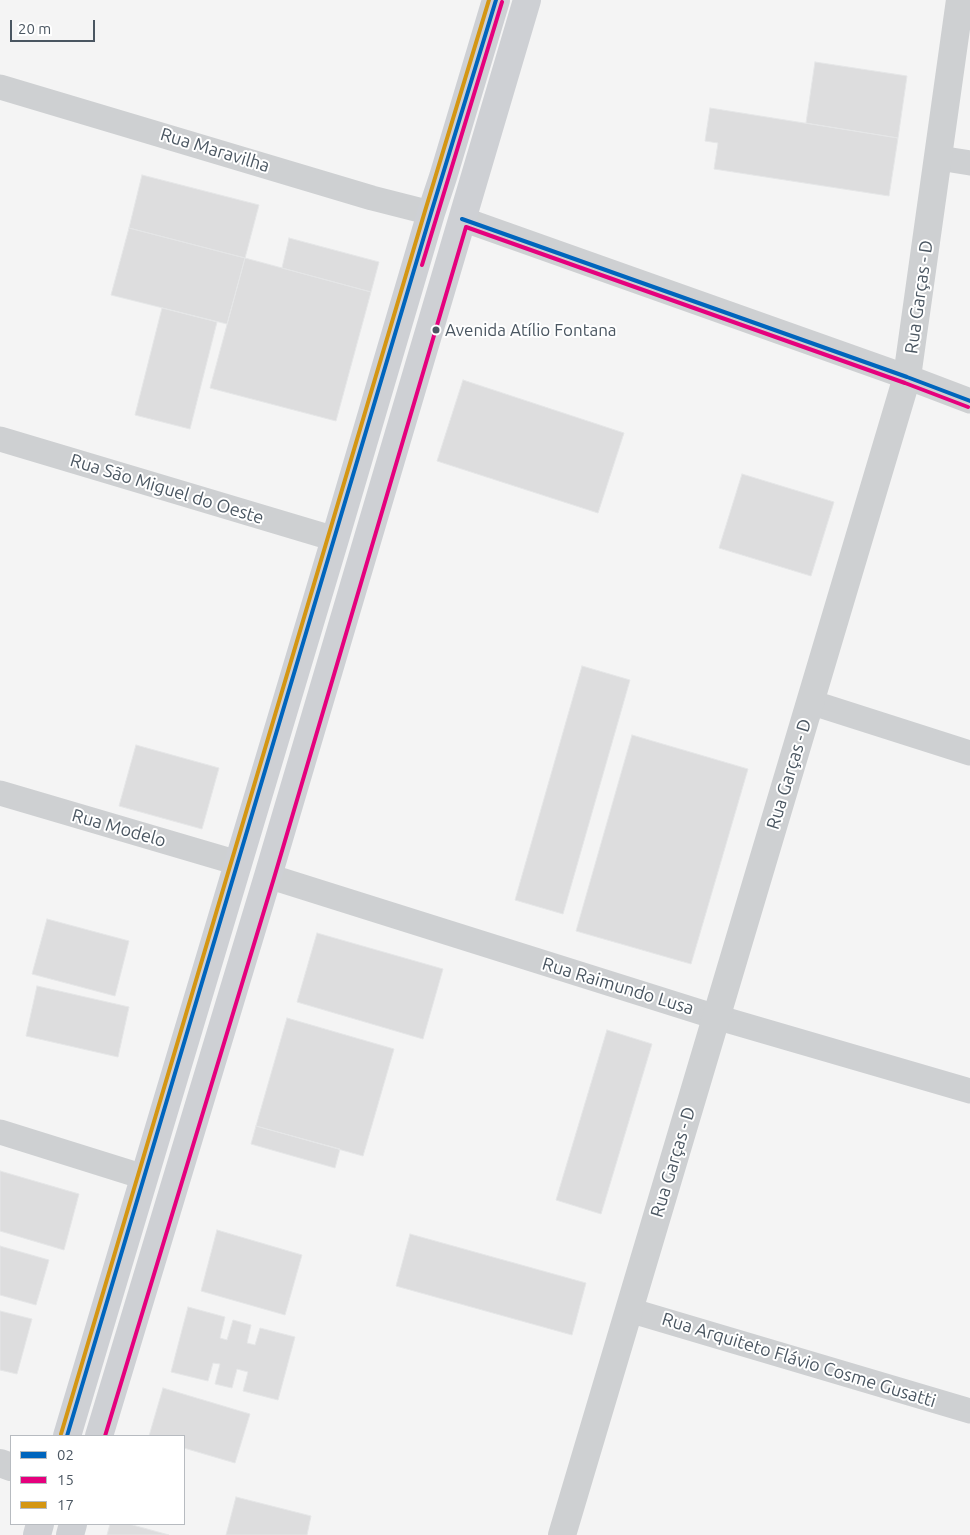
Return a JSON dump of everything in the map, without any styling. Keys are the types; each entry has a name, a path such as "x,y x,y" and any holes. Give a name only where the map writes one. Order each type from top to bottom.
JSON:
{"main road":[{"path":"67,1435 496,0"},
{"path":"99,1435 268,876 527,0"}],"street":[{"name":"Rua Garças - D","path":"562,1535 907,377 960,0"},
{"name":"Rua Maravilha","path":"0,87 372,198 431,213"},
{"path":"939,158 970,163"},
{"path":"462,219 970,401"},
{"name":"Rua São Miguel do Oeste","path":"0,440 335,539"},
{"path":"810,702 970,753"},
{"name":"Rua Modelo","path":"0,793 238,863"},
{"name":"Rua Raimundo Lusa","path":"268,876 716,1017 970,1091"},
{"path":"0,1132 144,1177"},
{"name":"Rua Arquiteto Flávio Cosme Gusatti","path":"629,1310 970,1411"}],"building":[{"path":"815,62 907,76 898,138 806,123"},
{"path":"710,108 898,138 889,196 714,169 718,143 705,141"},
{"path":"142,175 259,205 245,258 129,228"},
{"path":"129,228 245,258 227,324 111,295"},
{"path":"289,238 379,262 371,292 282,268"},
{"path":"245,258 371,292 336,421 210,388"},
{"path":"162,308 217,322 190,429 135,415"},
{"path":"463,380 624,433 598,513 437,461"},
{"path":"742,474 834,502 811,576 719,548"},
{"path":"582,666 630,680 563,914 515,900"},
{"path":"632,735 748,769 691,964 576,931"},
{"path":"136,745 219,768 202,829 119,806"},
{"path":"47,919 129,941 115,996 32,974"},
{"path":"317,933 443,969 423,1039 297,1002"},
{"path":"37,986 129,1007 118,1057 26,1036"},
{"path":"287,1018 394,1049 363,1156 256,1126"},
{"path":"607,1030 652,1044 601,1214 556,1200"},
{"path":"256,1126 340,1149 335,1168 251,1144"},
{"path":"0,1171 79,1194 64,1250 0,1231"},
{"path":"217,1230 302,1255 285,1315 201,1291"},
{"path":"410,1234 586,1283 572,1335 396,1286"},
{"path":"0,1246 49,1260 36,1305 0,1295"},
{"path":"188,1307 225,1317 220,1338 227,1340 233,1320 251,1325 247,1343 255,1345 260,1328 295,1337 278,1400 243,1391 248,1372 237,1369 232,1388 215,1384 220,1364 213,1363 208,1381 171,1372"},
{"path":"0,1311 32,1319 17,1374 0,1370"},
{"path":"163,1388 250,1414 235,1463 185,1448 185,1435 149,1435"},
{"path":"236,1497 311,1516 307,1535 226,1535"},
{"path":"110,1525 133,1525 169,1535 107,1535"}],"transit line":[{"name":"17","path":"61,1434 489,0"},
{"name":"02","path":"67,1435 496,0"},
{"name":"15","path":"422,265 502,2"},
{"name":"02","path":"462,219 970,401"},
{"name":"15","path":"105,1435 274,878 466,227 968,407"}],"place":[{"name":"Avenida Atílio Fontana","path":"436,330"}]}
